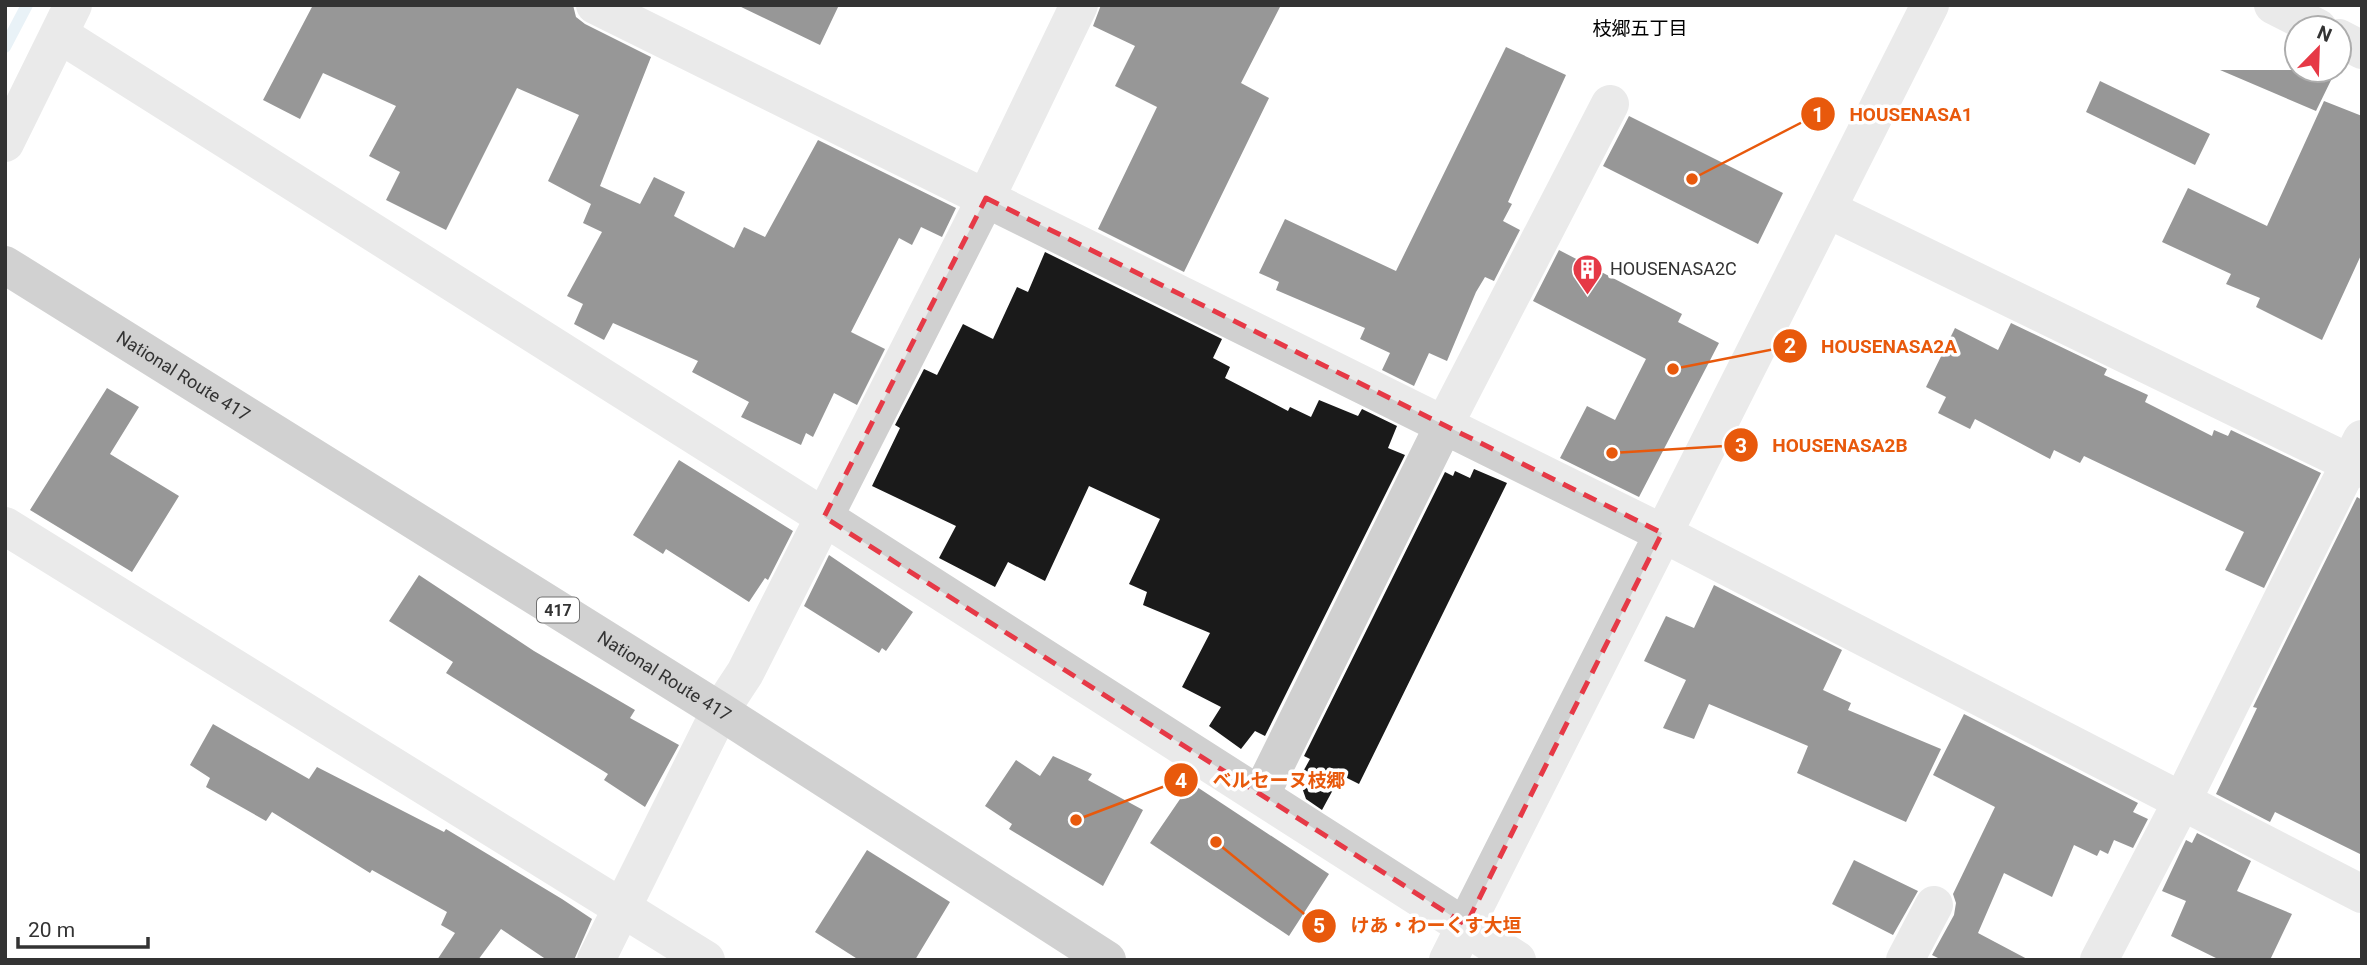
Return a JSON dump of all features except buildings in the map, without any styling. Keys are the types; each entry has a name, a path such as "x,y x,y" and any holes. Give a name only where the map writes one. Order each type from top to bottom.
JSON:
{"highway":[{"name":"National Route 417","path":"5,265 720,712 1107,960"}],"street":[{"path":"595,5 1662,533 2362,894"},
{"path":"596,960 720,712 745,673 986,198 1079,5"},
{"path":"1448,960 1930,5"},
{"path":"2273,5 2291,14"},
{"path":"5,143 66,19 824,517 1517,960"},
{"path":"1261,794 1444,425 1610,104"},
{"path":"1827,209 2358,457 2099,960"},
{"path":"5,526 706,960"},
{"path":"1905,960 1934,905"}],"highlighted area":[{"path":"986,198 1662,533 1466,925 824,517"}],"waterway":[{"path":"5,47 27,5"}],"place":[{"name":"HOUSENASA1","path":"1692,179"},
{"name":"HOUSENASA2C","path":"1587,296"},
{"name":"HOUSENASA2A","path":"1673,369"},
{"name":"HOUSENASA2B","path":"1612,453"},
{"name":"ベルセーヌ枝郷","path":"1076,820"},
{"name":"けあ・わーくす大垣","path":"1216,842"}],"district":[{"name":"枝郷五丁目","path":"1640,28"}]}
